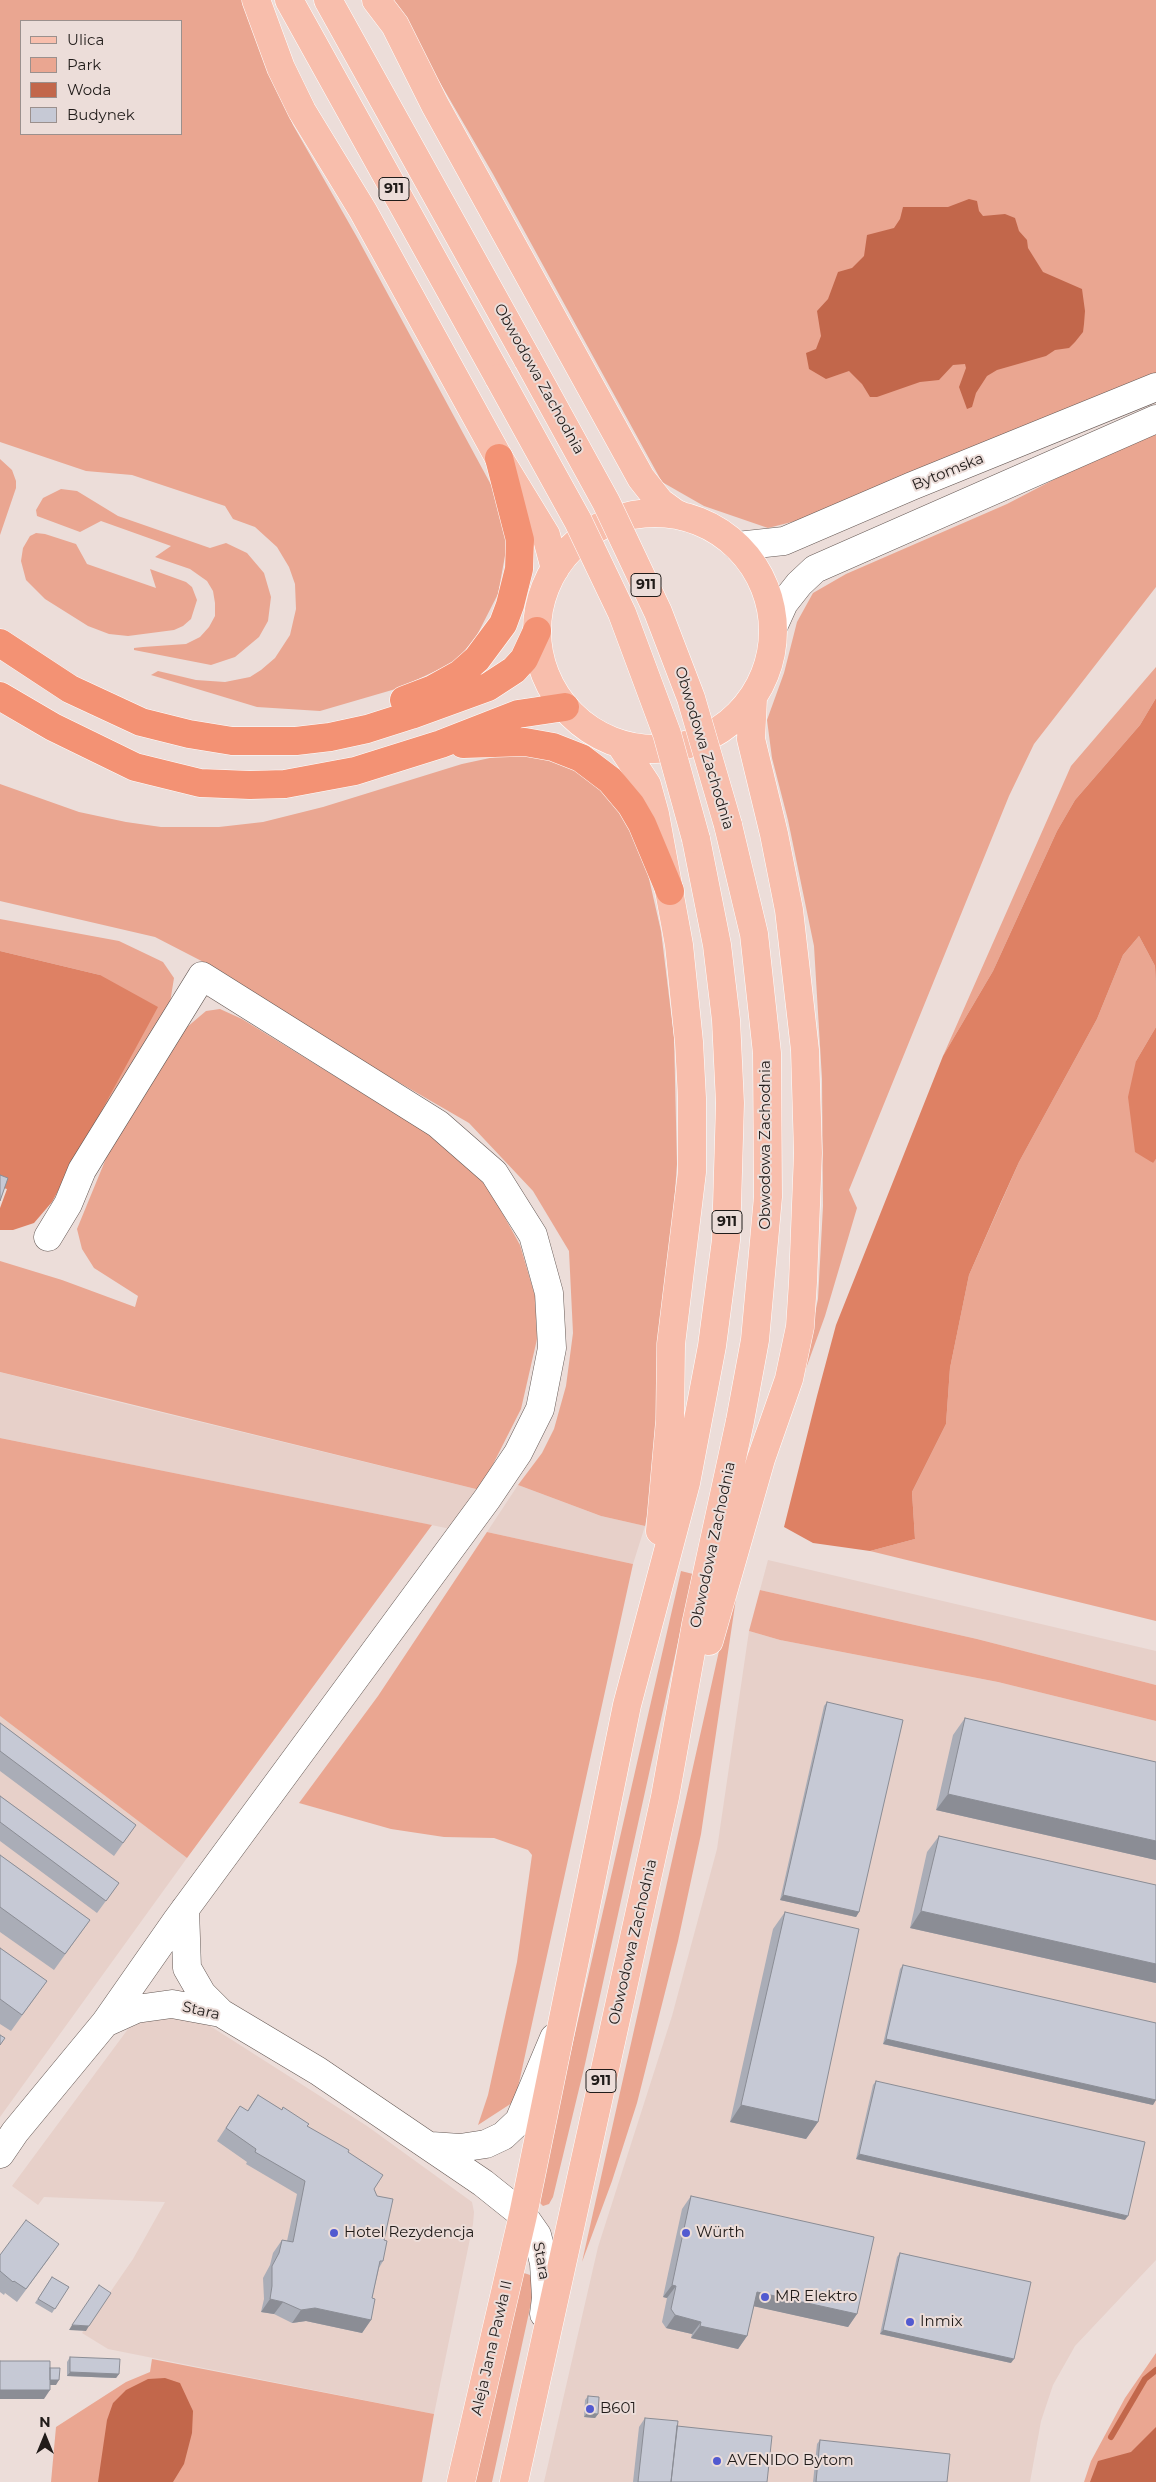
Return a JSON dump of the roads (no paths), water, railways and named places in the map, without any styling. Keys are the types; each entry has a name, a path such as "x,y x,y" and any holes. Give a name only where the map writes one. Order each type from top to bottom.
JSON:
{"highway":[{"path":"251,742 382,708 433,689 460,674 477,659 503,624 519,570 520,540 499,458"},
{"path":"0,643 70,689 121,714 189,734 251,742 330,737 411,716 488,687 514,670 524,659 537,631"},
{"path":"0,696 100,752 135,767 200,783 250,785 285,784 355,771 441,744 518,714 565,708"},
{"path":"441,744 525,742 553,747 581,758 615,786 631,805 642,824 670,891"}],"main road":[{"path":"256,0 281,68 302,111 364,211 499,458 546,535 555,569"},
{"name":"Obwodowa Zachodnia","path":"289,0 578,521 622,613 667,734 696,839 717,945 726,1020 730,1153 726,1240 712,1346 686,1483 625,1714 524,2215"},
{"name":"Obwodowa Zachodnia","path":"328,0 606,502 658,612 691,698 728,825 754,934 764,1013 769,1141 765,1248 753,1349 696,1624 665,1797 538,2366"},
{"path":"376,0 395,25 436,105 641,478 660,502 675,513 688,518 715,529 737,546 752,563 763,582 770,603 774,625 769,664 753,698 730,722 716,732 694,743 670,749 644,749 620,744 600,735 581,723 565,708 550,684 540,658 537,631 542,598 555,569 568,551 585,536 603,525 624,517 645,514 667,514 688,518"},
{"path":"665,1797 773,1419 789,1378 800,1318 808,1153 805,1050 789,910 774,834 751,739 753,698"},
{"path":"620,744 637,768 651,798 679,945 689,1042 692,1172 670,1344 670,1420 654,1599"},
{"name":"Aleja Jana Pawła II","path":"461,2482 524,2215"},
{"name":"911","path":"514,2482 538,2366"}],"street":[{"name":"Bytomska","path":"737,546 784,541 912,486 1156,387"},
{"path":"774,625 784,602 799,584 816,569 1156,419"},
{"path":"48,1237 68,1204 82,1170 202,976 438,1124 494,1173 534,1235 549,1293 552,1348 540,1409 518,1453 488,1499 185,1910 105,2024"},
{"path":"185,1910 187,1968 202,1994 221,2013"},
{"name":"Stara","path":"0,2154 15,2132 105,2024 136,2009 172,2004 221,2013 318,2071 431,2146 483,2182 524,2215 537,2235 544,2263 546,2298 538,2366"},
{"name":"Stara","path":"431,2146 460,2148 486,2144 503,2136 519,2121 564,2015"}],"water":[{"path":"969,199 977,201 979,211 983,216 1005,214 1015,218 1019,231 1027,240 1028,248 1043,272 1082,289 1085,311 1083,332 1075,342 1069,348 1055,350 1046,356 997,370 987,376 976,393 972,407 967,409 959,387 966,368 965,364 953,365 939,380 920,382 877,397 870,397 862,384 849,371 826,379 809,369 806,353 816,349 821,336 817,311 828,299 838,272 852,268 864,256 867,235 894,228 900,219 903,207 948,207"},
{"path":"165,2378 180,2383 193,2411 192,2433 184,2464 173,2482 98,2482 107,2420 113,2403 126,2390 148,2379"},
{"path":"1156,2427 1156,2482 1090,2482 1098,2461 1131,2452"}],"waterway":[{"path":"1111,2437 1145,2379 1156,2370"}],"place":[{"name":"Hotel Rezydencja","path":"334,2233"},
{"name":"Würth","path":"686,2233"},
{"name":"MR Elektro","path":"765,2297"},
{"name":"Inmix","path":"910,2322"},
{"name":"B601","path":"590,2409"},
{"name":"AVENIDO Bytom","path":"717,2461"}]}
